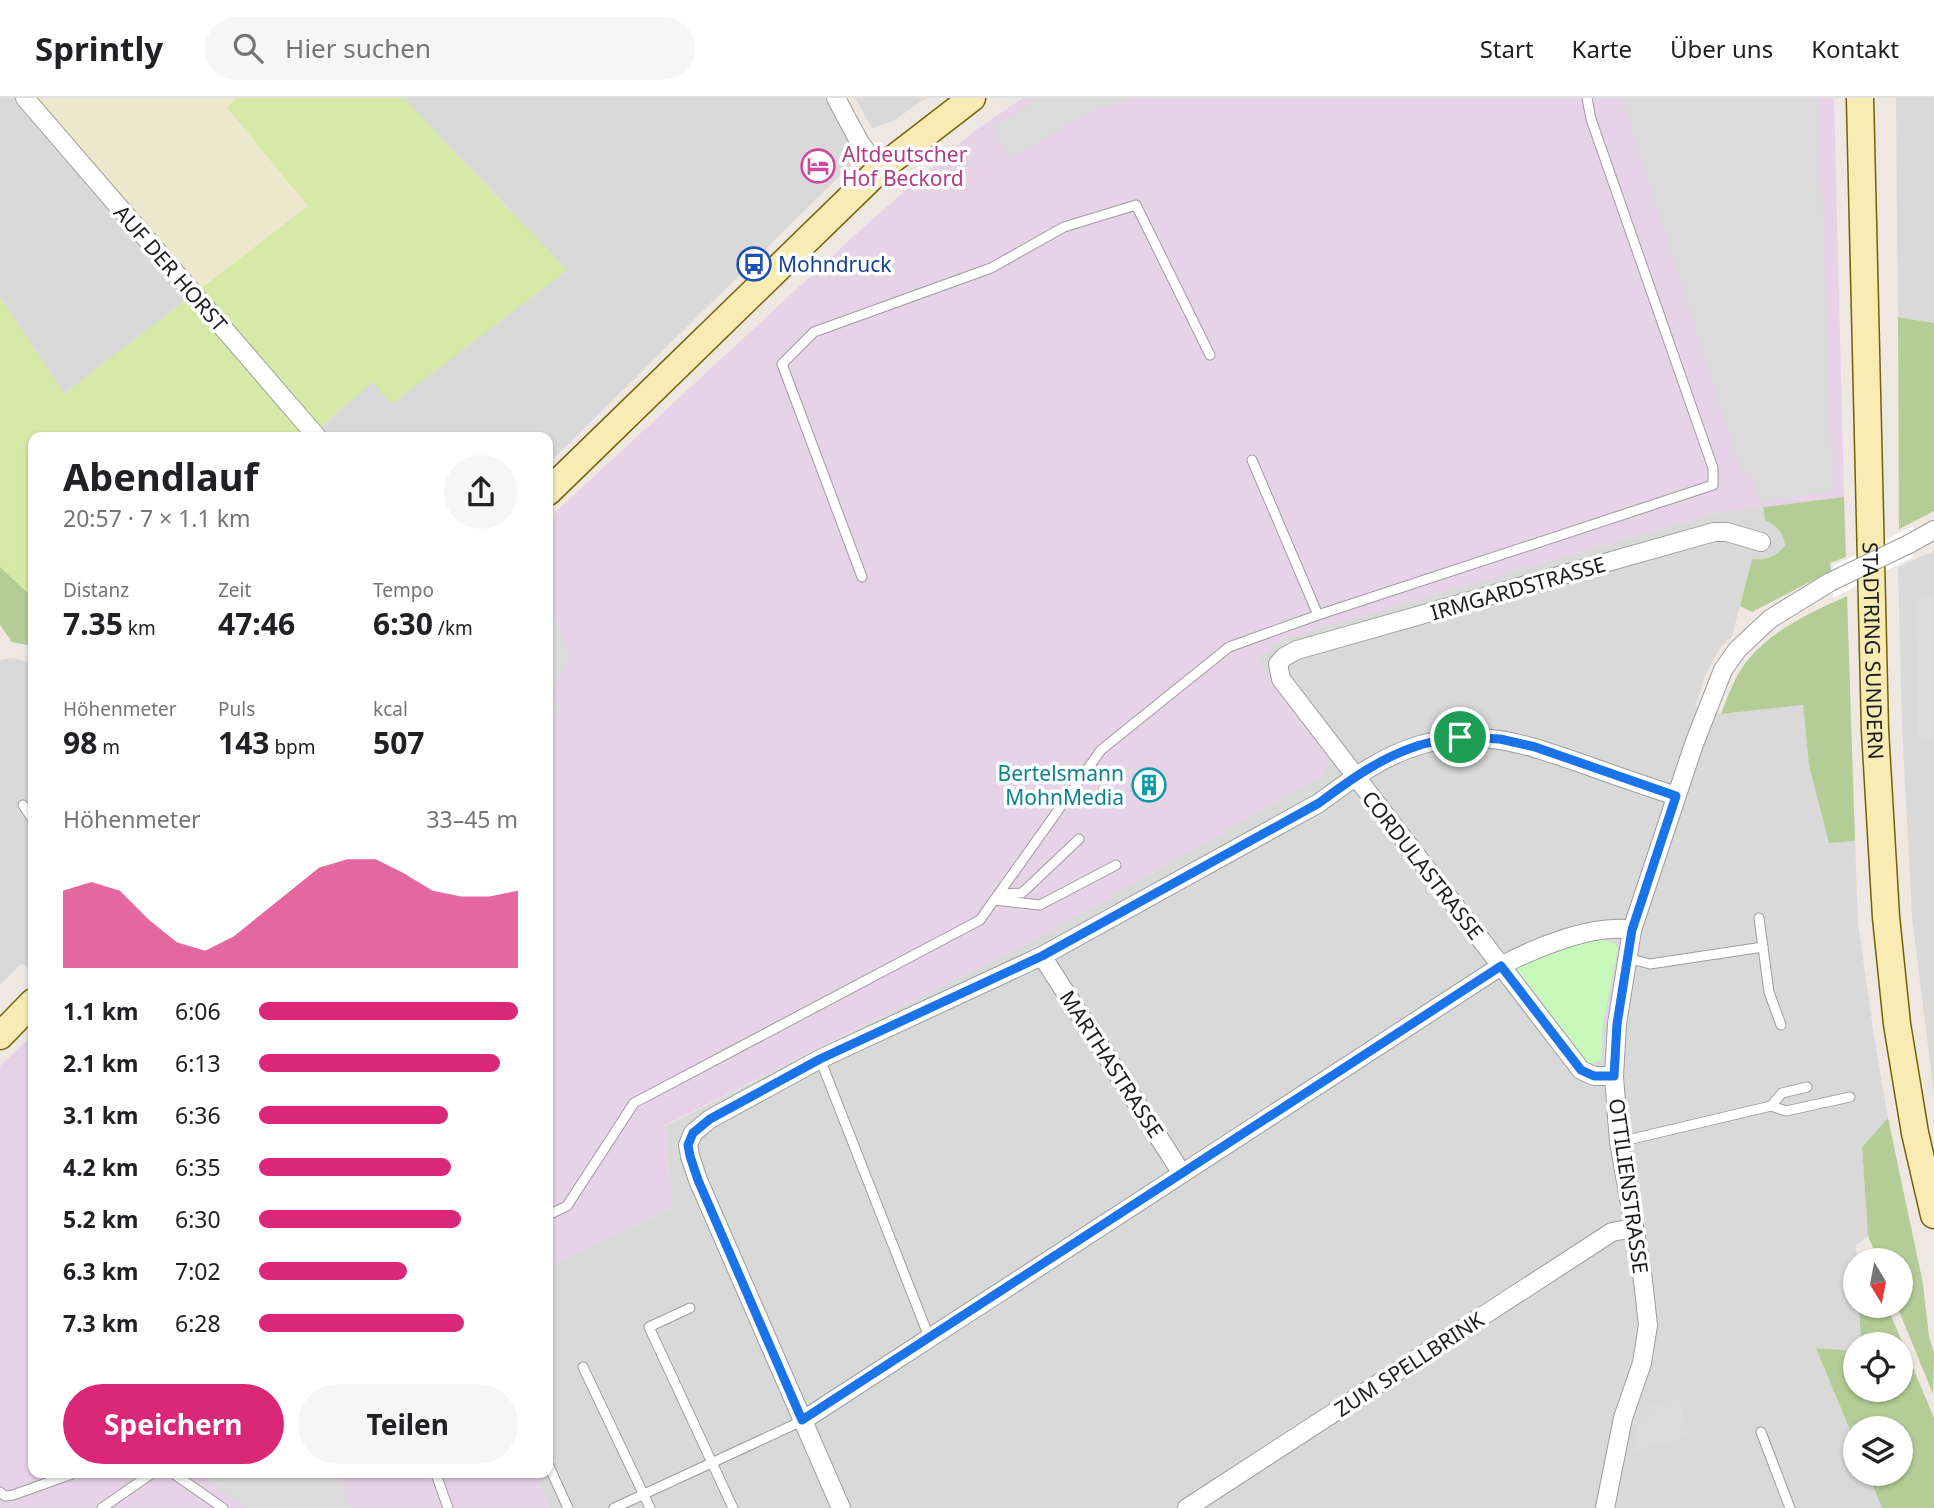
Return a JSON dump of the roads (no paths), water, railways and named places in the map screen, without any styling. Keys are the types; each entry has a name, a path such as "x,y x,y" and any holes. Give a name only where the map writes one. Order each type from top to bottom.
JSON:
{"main road":[{"path":"553,487 880,169 972,98"},
{"name":"STADTRING SUNDERN","path":"1860,98 1875,730 1886,917 1897,1024 1915,1133 1933,1207"},
{"path":"0,1017 28,990"},
{"path":"0,1036 28,1007"}],"street":[{"name":"AUF DER HORST","path":"25,98 313,432"},
{"path":"836,98 860,143 880,169"},
{"name":"OTTILIENSTRASSE","path":"1605,1508 1623,1418 1642,1363 1648,1325 1642,1272 1619,1142 1614,1076 1617,1024 1632,930 1676,796 1711,695 1723,670 1737,650 1770,619 1830,582 1934,530"},
{"name":"IRMGARDSTRASSE","path":"1278,664 1297,650 1714,532 1727,532 1762,542"},
{"name":"CORDULASTRASSE","path":"1278,664 1281,679 1581,1070 1594,1076 1614,1076"},
{"path":"841,1508 690,1156 688,1145 693,1133 710,1119 820,1059 1042,956 1319,803 1355,776 1388,757 1419,745 1460,737 1500,739 1535,747 1676,796"},
{"path":"802,1420 1501,966 1532,949 1618,928 1632,930"},
{"name":"MARTHASTRASSE","path":"1042,956 1181,1172"},
{"name":"ZUM SPELLBRINK","path":"1187,1508 1612,1232 1633,1228"}],"lane":[{"path":"553,1213 567,1206 634,1103 980,920 1101,750 1229,647 1713,485 1713,468 1591,119 1587,98"},
{"path":"862,577 782,364 814,332 991,268 1065,227 1136,205 1210,355"},
{"path":"1252,460 1318,615"},
{"path":"23,805 28,812"},
{"path":"996,897 1022,893 1079,839"},
{"path":"996,897 1040,905 1116,865"},
{"path":"1759,918 1769,992 1781,1025"},
{"path":"1627,958 1650,964 1763,947"},
{"path":"820,1059 929,1337"},
{"path":"1771,1107 1782,1093 1807,1087"},
{"path":"1619,1142 1771,1107 1786,1111 1850,1097"},
{"path":"690,1308 649,1328 733,1508"},
{"path":"583,1367 650,1508"},
{"path":"614,1508 802,1420"},
{"path":"1761,1432 1790,1508"},
{"path":"553,1475 568,1508"},
{"path":"0,1492 5,1496 13,1495 61,1478"},
{"path":"102,1508 145,1478"},
{"path":"180,1478 223,1508"},
{"path":"437,1478 448,1508"}],"place":[{"name":"Altdeutscher Hof Beckord","path":"818,166"},
{"name":"Mohndruck","path":"754,264"},
{"name":"Bertelsmann MohnMedia","path":"1149,785"}]}
